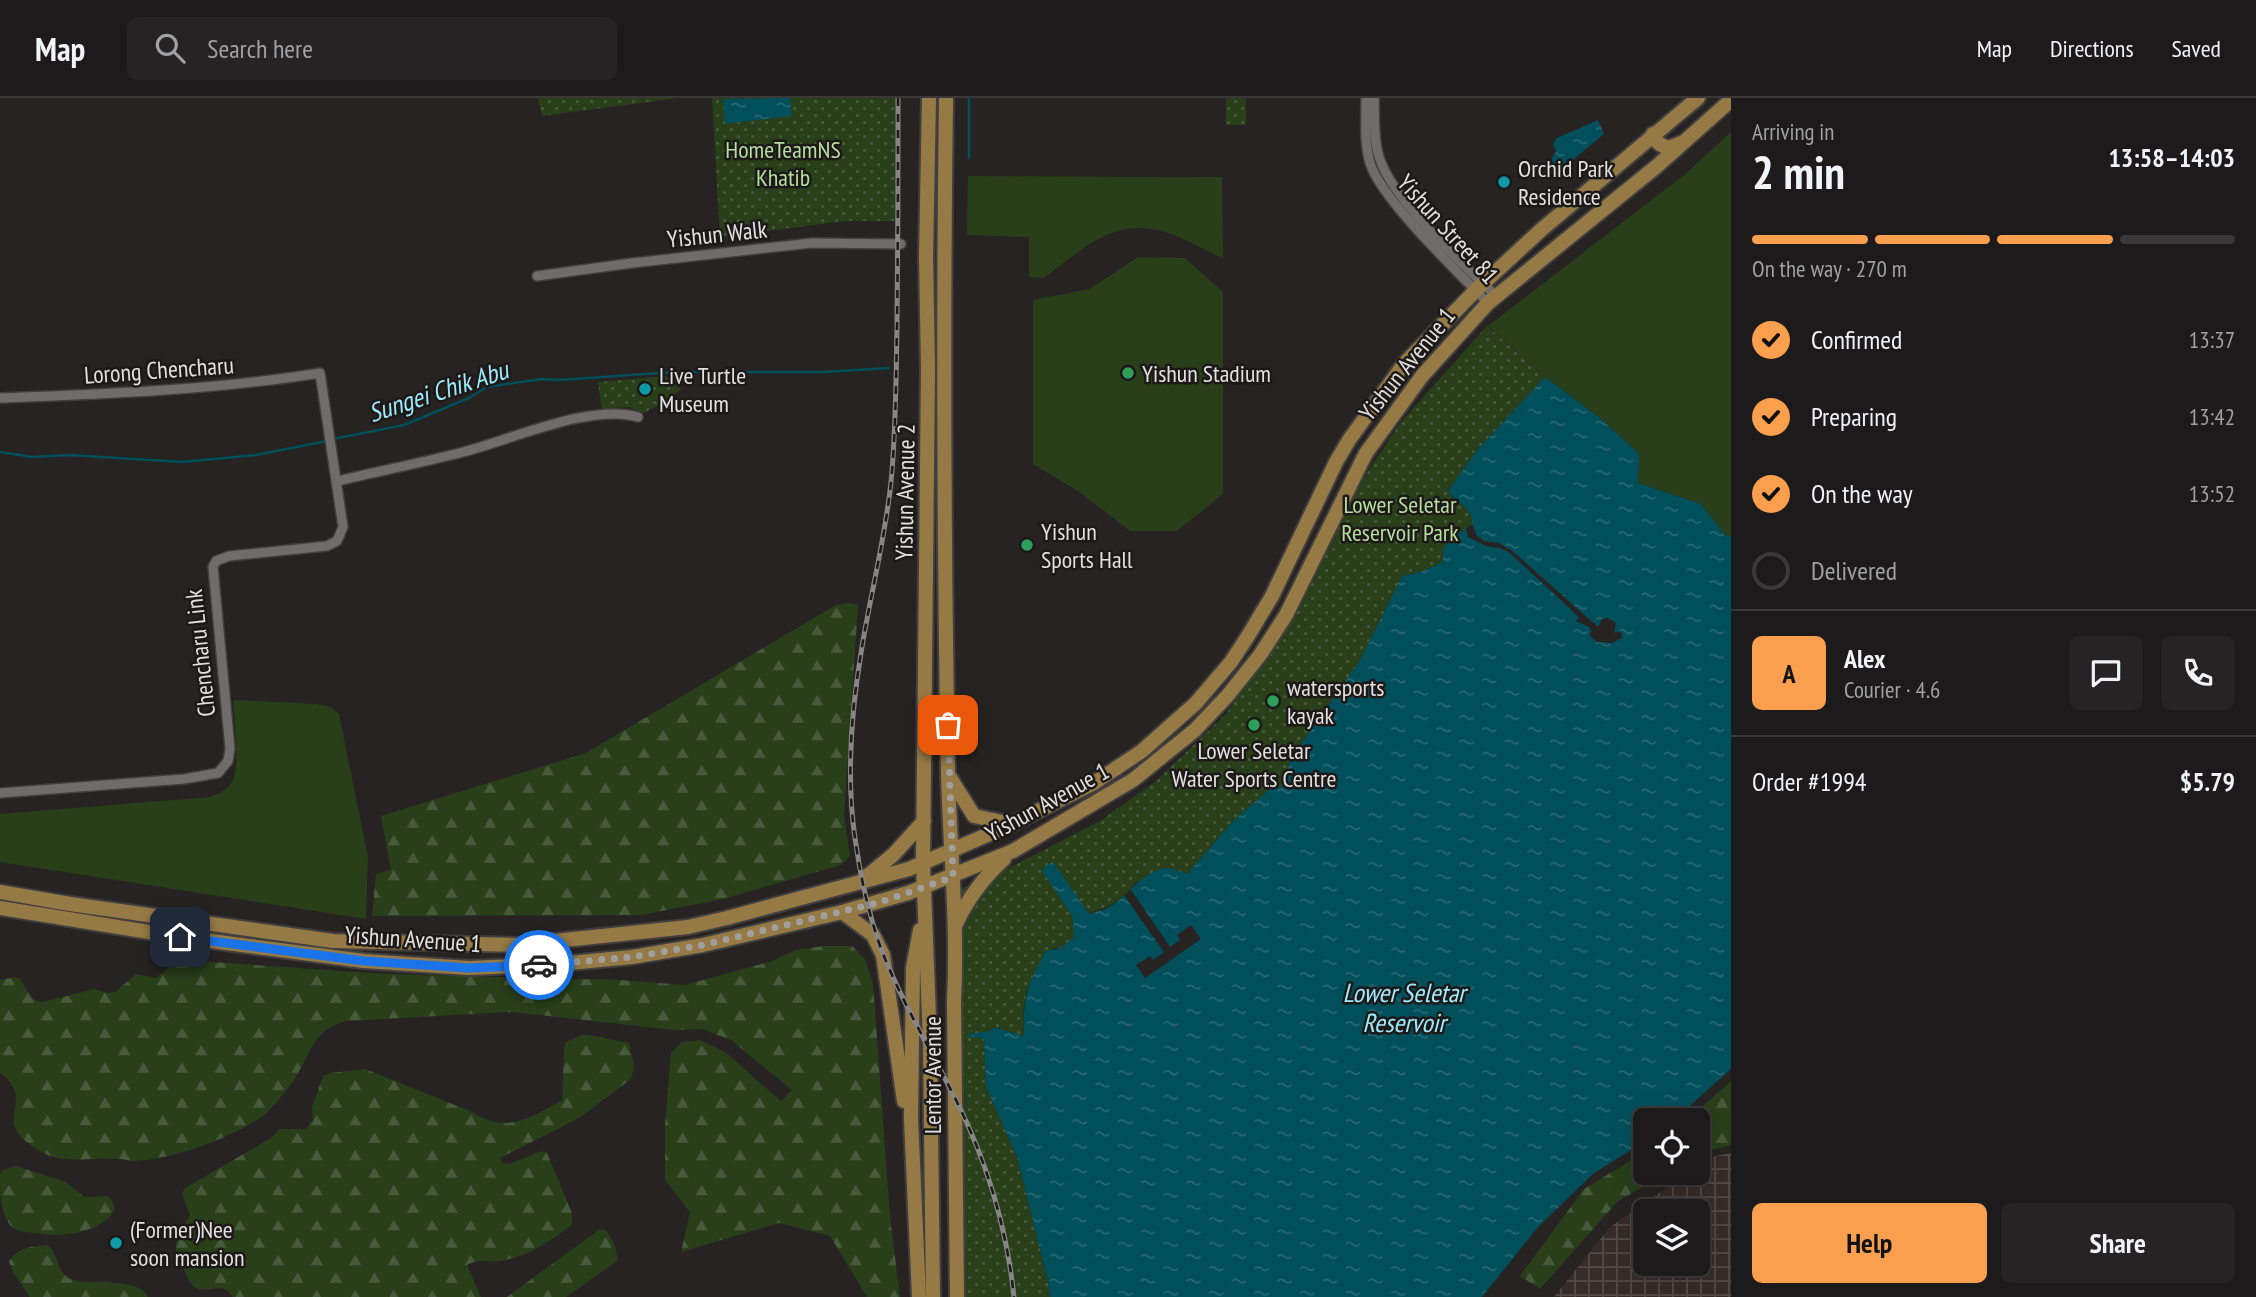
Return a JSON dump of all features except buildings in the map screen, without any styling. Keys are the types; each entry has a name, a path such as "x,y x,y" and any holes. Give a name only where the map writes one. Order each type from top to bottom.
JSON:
{"main road":[{"name":"Yishun Avenue 2","path":"924,887 929,98"},
{"name":"Yishun Avenue 2","path":"946,98 944,245 950,852"},
{"name":"Yishun Avenue 1","path":"0,892 333,941 517,945 688,927 860,883 923,863 1057,803 1111,771 1167,731 1196,703 1231,662 1272,596 1310,513 1349,440 1404,364 1479,287 1625,158 1698,98"},
{"name":"Yishun Avenue 1","path":"0,908 166,935 364,961 469,968 559,964 632,957 703,945 842,912 881,902 953,877 1013,851 1133,780 1195,730 1260,656 1286,614 1366,453 1422,376 1492,300 1657,166 1731,100"},
{"path":"1653,134 1657,144 1669,148 1684,141"},
{"path":"1625,158 1643,150 1650,154 1657,166"},
{"path":"1111,771 1106,780 1109,786 1114,788 1133,780"},
{"path":"948,774 974,816 1012,824"},
{"path":"860,883 893,855 924,821"},
{"path":"955,927 965,905 980,884 1013,851"},
{"name":"Lentor Avenue","path":"950,852 955,927 957,1297"},
{"name":"Lentor Avenue","path":"924,887 930,1043 933,1297"},
{"path":"842,912 873,935 883,955 913,1171"},
{"path":"919,1297 911,1119 913,968 924,912"}],"street":[{"name":"Yishun Street 81","path":"1366,98 1370,163 1382,185 1404,214 1492,300"},
{"name":"Yishun Street 81","path":"1374,98 1375,140 1379,158 1391,182 1479,287"},
{"name":"Yishun Walk","path":"537,276 812,243 901,244"},
{"name":"Lorong Chencharu","path":"0,398 92,395 195,387 320,373"},
{"name":"Chencharu Link","path":"0,793 208,776 225,768 230,749 212,567 216,561 229,556 333,544 341,534 343,527 338,481 320,373"},
{"path":"338,481 436,459 562,423 608,413 626,413 638,417"}],"shaded area":[{"path":"1731,1153 1731,1297 1554,1297 1610,1227 1633,1211 1633,1276 1710,1276 1710,1199 1650,1199 1671,1185 1710,1185 1710,1157"}],"green space":[{"path":"538,98 678,98 542,116"},
{"name":"HomeTeamNS Khatib","path":"712,98 897,98 897,221 846,221 720,237"},
{"path":"1226,98 1246,98 1246,125 1226,125"},
{"path":"1731,132 1731,536 1725,535 1701,504 1638,483 1639,454 1600,418 1545,377 1488,326 1684,175"},
{"path":"968,176 1222,177 1223,258 1170,234 1135,228 1120,230 1093,242 1044,278 1029,277 1029,237 967,235"},
{"name":"Yishun Stadium","path":"1138,257 1185,258 1223,292 1223,494 1177,531 1130,531 1078,491 1033,464 1033,300 1090,289"},
{"name":"Lower Seletar Reservoir Park","path":"1487,326 1545,377 1478,449 1448,491 1469,512 1473,525 1460,532 1443,549 1443,561 1402,576 1359,662 1292,758 1281,788 1275,785 1233,821 1187,874 1136,882 1116,902 1091,913 1072,916 1074,937 1061,948 1053,948 1028,989 1024,1010 1024,1036 994,1027 990,1031 968,1036 984,1038 986,1087 1017,1157 1050,1297 966,1297 957,1040 957,890 1003,871 1100,821 1156,781 1226,714 1265,657 1354,493 1400,423"},
{"name":"Live Turtle Museum","path":"666,376 681,389 668,400 644,413 630,407 602,409 598,382"},
{"path":"836,605 858,605 844,816 850,856 841,865 723,899 641,915 372,916 376,874 391,870 381,816 586,753"},
{"path":"233,700 316,704 331,707 339,714 368,857 366,919 0,862 0,814 210,797 225,789 232,782 236,764"},
{"path":"852,946 865,959 873,983 890,1217 900,1297 867,1297 830,1236 779,1223 681,1252 690,1212 665,1180 665,1125 671,1053 682,1042 700,1040 725,1052 781,1101 792,1090 731,1040 702,1029 674,1030 512,1012 346,1021 334,1025 319,1037 292,1083 264,1115 252,1123 220,1139 184,1152 134,1161 58,1158 34,1148 21,1137 15,1127 14,1089 0,1073 0,980 17,977 33,998 42,1002 95,989 115,992 136,974 156,978 183,960 386,974 619,980 685,985 772,961 796,950"},
{"path":"584,1034 629,1043 634,1067 631,1079 579,1118 500,1158 503,1163 510,1164 541,1151 547,1153 572,1213 572,1225 528,1253 499,1261 467,1265 481,1297 233,1297 225,1289 203,1290 191,1284 176,1251 177,1240 190,1215 182,1194 185,1188 271,1138 280,1129 306,1129 313,1119 312,1107 323,1076 365,1069 483,1118 495,1122 517,1122 562,1100 566,1042"},
{"path":"1731,1081 1731,1145 1710,1150 1710,1108 1701,1108"},
{"path":"1633,1159 1633,1185 1647,1185 1618,1201 1540,1289 1520,1276 1584,1189"},
{"path":"16,1166 66,1182 84,1197 107,1196 112,1200 115,1209 101,1224 80,1232 57,1235 17,1230 7,1221 1,1202 0,1181 3,1170"},
{"path":"600,1229 606,1230 610,1237 616,1249 617,1261 566,1297 507,1297"},
{"path":"47,1245 54,1253 63,1273 71,1279 134,1286 148,1297 30,1297 9,1262 20,1251"}],"water":[{"path":"790,98 792,116 725,124 723,99"},
{"path":"1598,120 1604,134 1558,172 1550,162 1556,151 1553,144 1557,138"},
{"name":"Lower Seletar Reservoir","path":"1545,377 1600,418 1639,454 1638,483 1701,504 1725,535 1731,536 1731,1069 1687,1108 1633,1108 1633,1149 1593,1174 1538,1227 1482,1297 1050,1297 1017,1157 986,1087 984,1039 967,1036 990,1031 994,1027 1024,1036 1025,1001 1040,962 1046,951 1061,948 1074,937 1072,916 1042,871 1053,862 1089,914 1103,910 1157,870 1168,868 1187,874 1233,821 1275,784 1281,787 1291,758 1359,662 1402,576 1443,561 1443,548 1460,532 1473,525 1469,512 1448,491 1478,449"}],"pier":[{"path":"1473,525 1476,535 1484,541 1499,543 1511,550 1598,627 1602,619 1608,618 1616,623 1614,633 1621,631 1622,638 1612,643 1597,642 1591,637 1589,627 1576,621 1579,617 1509,552 1486,546 1468,537 1466,528"},
{"path":"1131,890 1170,947 1180,940 1177,935 1191,925 1201,939 1145,978 1136,965 1150,956 1153,960 1164,952 1124,895"}],"waterway":[{"path":"969,98 969,158"},
{"name":"Sungei Chik Abu","path":"333,439 404,425 469,398 487,387 541,379 673,372 823,372 889,368"},
{"name":"Sungei Chik Abu","path":"0,452 32,457 70,455 182,462 256,455 327,441"}],"railway":[{"path":"898,98 894,444 885,525 855,699 850,769 852,815 862,879 880,946 900,993 959,1107 978,1150 1004,1233 1014,1297"}],"way so far":[{"path":"539,965 632,957 703,945 881,902 953,877 950,852 948,725"}],"place":[{"name":"Orchid Park Residence","path":"1504,182"},
{"name":"Yishun Stadium","path":"1128,373"},
{"name":"Live Turtle Museum","path":"645,389"},
{"name":"Yishun Sports Hall","path":"1027,545"},
{"name":"watersports kayak","path":"1273,701"},
{"name":"Lower Seletar Water Sports Centre","path":"1254,725"},
{"name":"(Former)Nee soon mansion","path":"116,1243"}],"route":[{"path":"180,937 364,961 469,968 539,965"}]}
